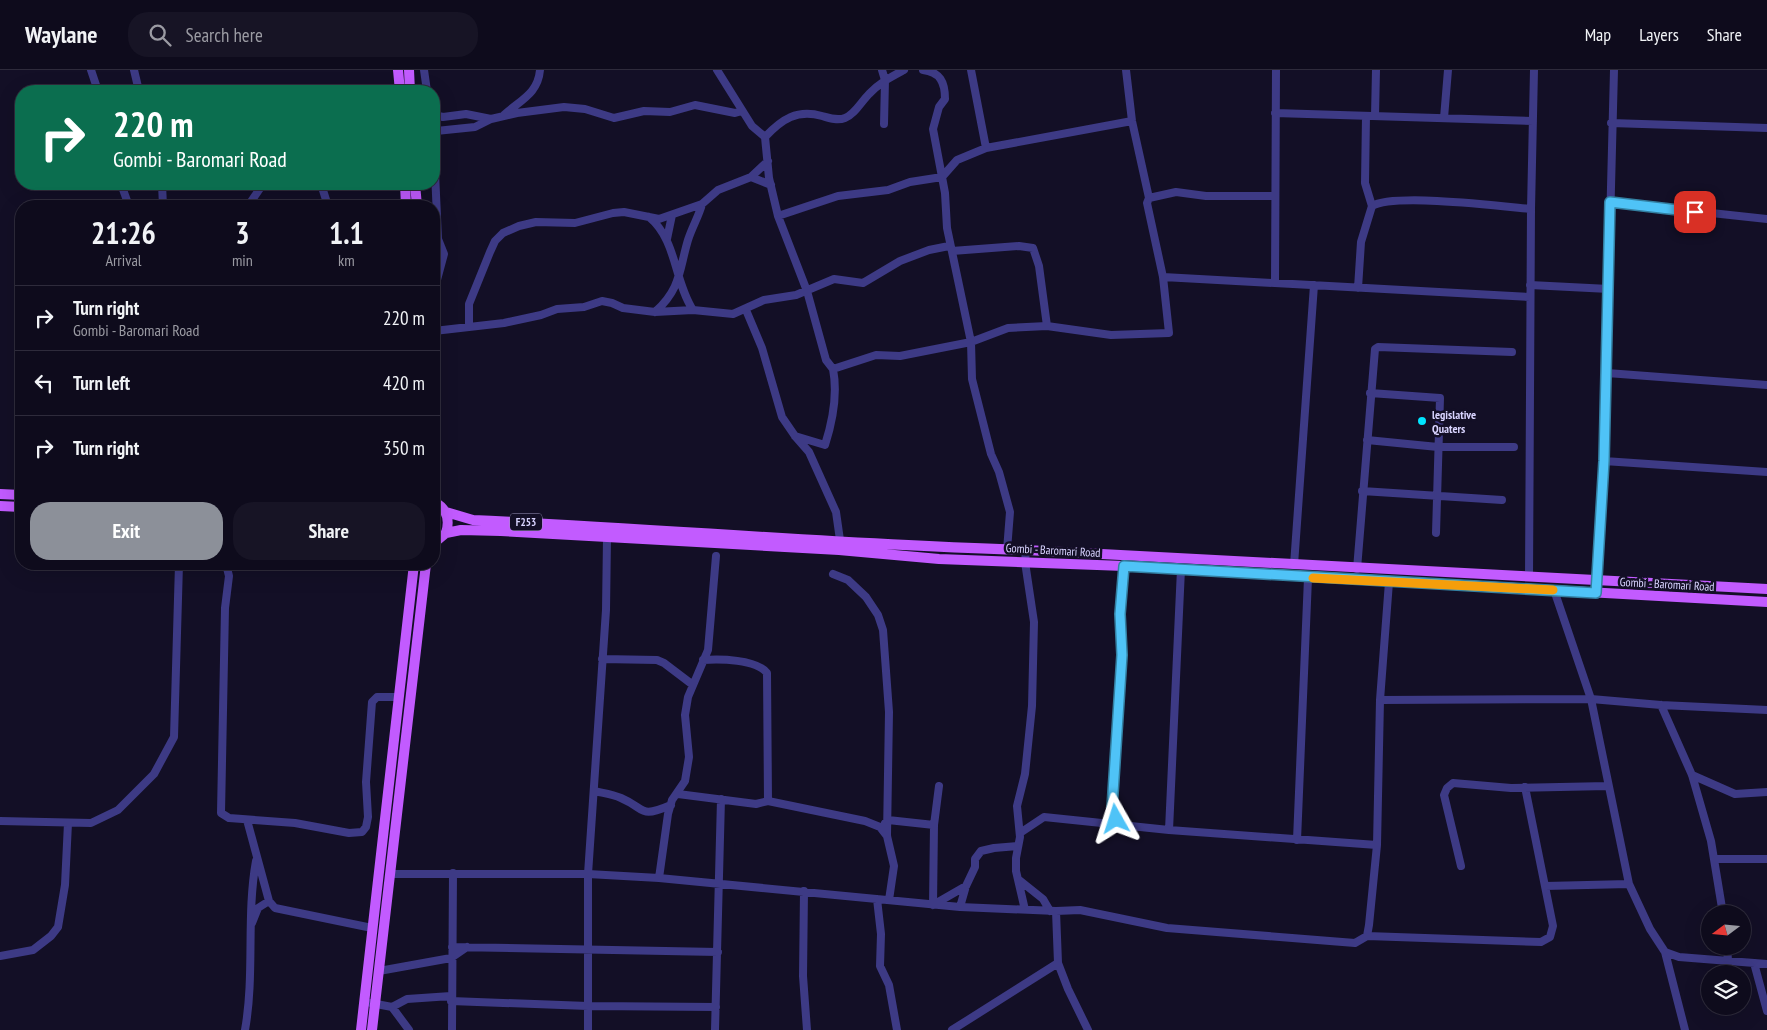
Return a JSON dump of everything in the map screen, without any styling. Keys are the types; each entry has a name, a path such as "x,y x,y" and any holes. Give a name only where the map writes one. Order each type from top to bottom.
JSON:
{"main road":[{"path":"398,70 399,85"},
{"path":"409,70 410,85"},
{"path":"0,494 15,495"},
{"path":"0,506 15,507"},
{"name":"F253","path":"440,507 446,512"},
{"path":"440,538 446,533 448,519 446,512"},
{"name":"Gombi - Baromari Road","path":"446,512 473,520 840,540 940,548 1026,550 1357,569 1767,589"},
{"name":"F253","path":"446,533 461,530 607,538"},
{"name":"Gombi - Baromari Road","path":"607,538 1767,602"},
{"path":"361,1030 413,570"},
{"path":"372,1030 425,570"},
{"path":"1447,585 1448,573"}],"street":[{"path":"91,70 96,85"},
{"path":"134,70 138,85"},
{"path":"424,70 426,85"},
{"path":"502,116 535,89 539,81 540,70"},
{"path":"717,70 752,126 765,137 771,186 778,216 807,292 826,360 833,369 835,381 834,402 831,424 825,445 795,436"},
{"path":"882,70 885,80 884,124"},
{"path":"765,137 778,123 800,113 812,113 831,119 842,119 850,116 869,93 885,80 904,70"},
{"path":"923,70 935,70 939,75 945,93 945,99 938,107 933,129 945,193 951,248 971,342 972,379 991,454 999,472 1010,512 1007,550"},
{"path":"971,70 986,148"},
{"path":"833,369 876,355 900,356 971,342 1008,328 1047,326 1111,335 1169,333 1163,277 1147,203 1149,198 1132,121 1126,70"},
{"path":"1275,283 1276,70"},
{"path":"1374,116 1376,70"},
{"path":"1444,118 1448,70"},
{"path":"1530,577 1530,285 1534,70"},
{"path":"1596,593 1604,461 1610,289 1611,123 1614,70"},
{"path":"440,130 476,127 491,119 502,116 564,107 585,109 614,118 644,111 670,112 695,105 735,113 742,111"},
{"path":"1275,113 1533,121"},
{"path":"440,116 466,114 491,119"},
{"path":"1358,288 1361,242 1372,206 1365,183 1366,116"},
{"path":"778,216 838,196 888,190 910,182 942,177 957,160 986,148 1132,121"},
{"path":"1611,123 1767,128"},
{"path":"469,327 469,304 495,241 504,233 518,226 536,222 576,223 612,213 624,212 659,219 702,204 718,190 751,177 768,161"},
{"path":"751,177 771,186"},
{"path":"1149,198 1176,192 1206,196 1274,196"},
{"path":"1372,206 1384,201 1397,200 1531,208"},
{"path":"1610,202 1767,219"},
{"path":"655,312 673,294 688,241 702,204"},
{"path":"667,240 672,215"},
{"path":"650,217 659,226 667,240 678,281 693,310"},
{"path":"440,244 444,254 440,272"},
{"path":"440,330 504,323 541,316 558,309 584,308 602,301 623,308 655,312 693,310 734,314 764,300 784,298 807,292 834,279 863,283 900,261 929,250 1019,246 1032,248 1039,266 1047,326"},
{"path":"1163,277 1530,297"},
{"path":"1294,565 1314,285"},
{"path":"1530,285 1610,289"},
{"path":"746,310 762,348 782,417 809,452 836,512 840,540"},
{"path":"1357,569 1373,351 1378,347 1512,352"},
{"path":"1607,373 1767,384"},
{"path":"1370,393 1440,398 1436,533"},
{"path":"1366,440 1438,447 1514,447"},
{"path":"1604,461 1767,472"},
{"path":"1362,491 1436,498 1502,500"},
{"path":"588,1030 588,874 602,659 607,538"},
{"path":"1025,910 1016,864 1020,833 1017,806 1025,774 1032,706 1034,622 1025,562 1026,550"},
{"path":"659,878 671,805 685,781 689,757 685,715 688,697 708,650 716,556"},
{"path":"1123,825 1116,819 1112,808 1122,655 1120,614 1124,566"},
{"path":"0,821 91,823 118,810 154,774 174,737 179,570"},
{"path":"228,570 229,576 225,608 221,813 229,818 362,832 366,827 368,817 366,782 372,702 377,697 399,697"},
{"path":"1169,830 1182,570"},
{"path":"833,574 848,580 866,598 878,615 882,630 889,712 887,836 894,866 889,900"},
{"path":"1297,840 1308,578"},
{"path":"1366,936 1377,845 1380,700 1389,582"},
{"path":"1554,590 1591,699 1630,884 1650,930 1665,952 1685,1030"},
{"path":"602,659 657,660 664,663 693,685"},
{"path":"703,660 745,663 763,667 767,673 768,800"},
{"path":"1380,700 1591,699 1661,705 1767,710"},
{"path":"1661,705 1692,775 1711,841 1722,905"},
{"path":"1692,775 1735,794 1767,792"},
{"path":"1461,866 1444,795 1447,788 1453,783 1526,787 1608,786"},
{"path":"932,905 934,825 939,786"},
{"path":"391,874 588,874 659,878 932,905 1053,911 1080,910 1177,928 1355,942 1366,936 1540,942 1550,938 1553,926 1526,787"},
{"path":"594,791 621,798 642,812 654,812 671,805"},
{"path":"678,794 756,804 768,800 794,805 809,811 850,817 880,827 887,836"},
{"path":"715,1030 720,799"},
{"path":"1020,833 1044,818 1169,830 1377,845"},
{"path":"247,820 256,859 269,901 275,908 372,928"},
{"path":"880,827 888,820 934,825"},
{"path":"0,956 32,950 51,936 58,927 65,885 68,823"},
{"path":"960,907 966,886 975,867 975,859 981,851 1018,846"},
{"path":"1714,859 1767,858"},
{"path":"246,1030 252,924 251,887 256,859"},
{"path":"452,1030 453,873"},
{"path":"1018,879 1043,899 1053,911 1058,963 1088,1030"},
{"path":"1545,886 1630,884"},
{"path":"932,905 966,886"},
{"path":"804,892 803,976 807,1030"},
{"path":"877,899 881,934 880,966 888,985 896,1030"},
{"path":"252,924 258,908 269,901"},
{"path":"452,947 718,952"},
{"path":"379,971 451,958 467,947"},
{"path":"1665,952 1679,957 1767,964"},
{"path":"1728,955 1728,960"},
{"path":"952,1030 1058,963"},
{"path":"1754,963 1767,1011"},
{"path":"364,1002 392,1006 407,998 588,1006 716,1007"},
{"path":"392,1006 409,1030"}],"slow traffic":[{"path":"1313,578 1553,590"}],"place":[{"name":"legislative Quaters","path":"1422,421"}],"route":[{"path":"1116,819 1112,808 1122,655 1120,614 1124,566 1596,593 1604,461 1610,289 1610,202 1695,212"}]}
